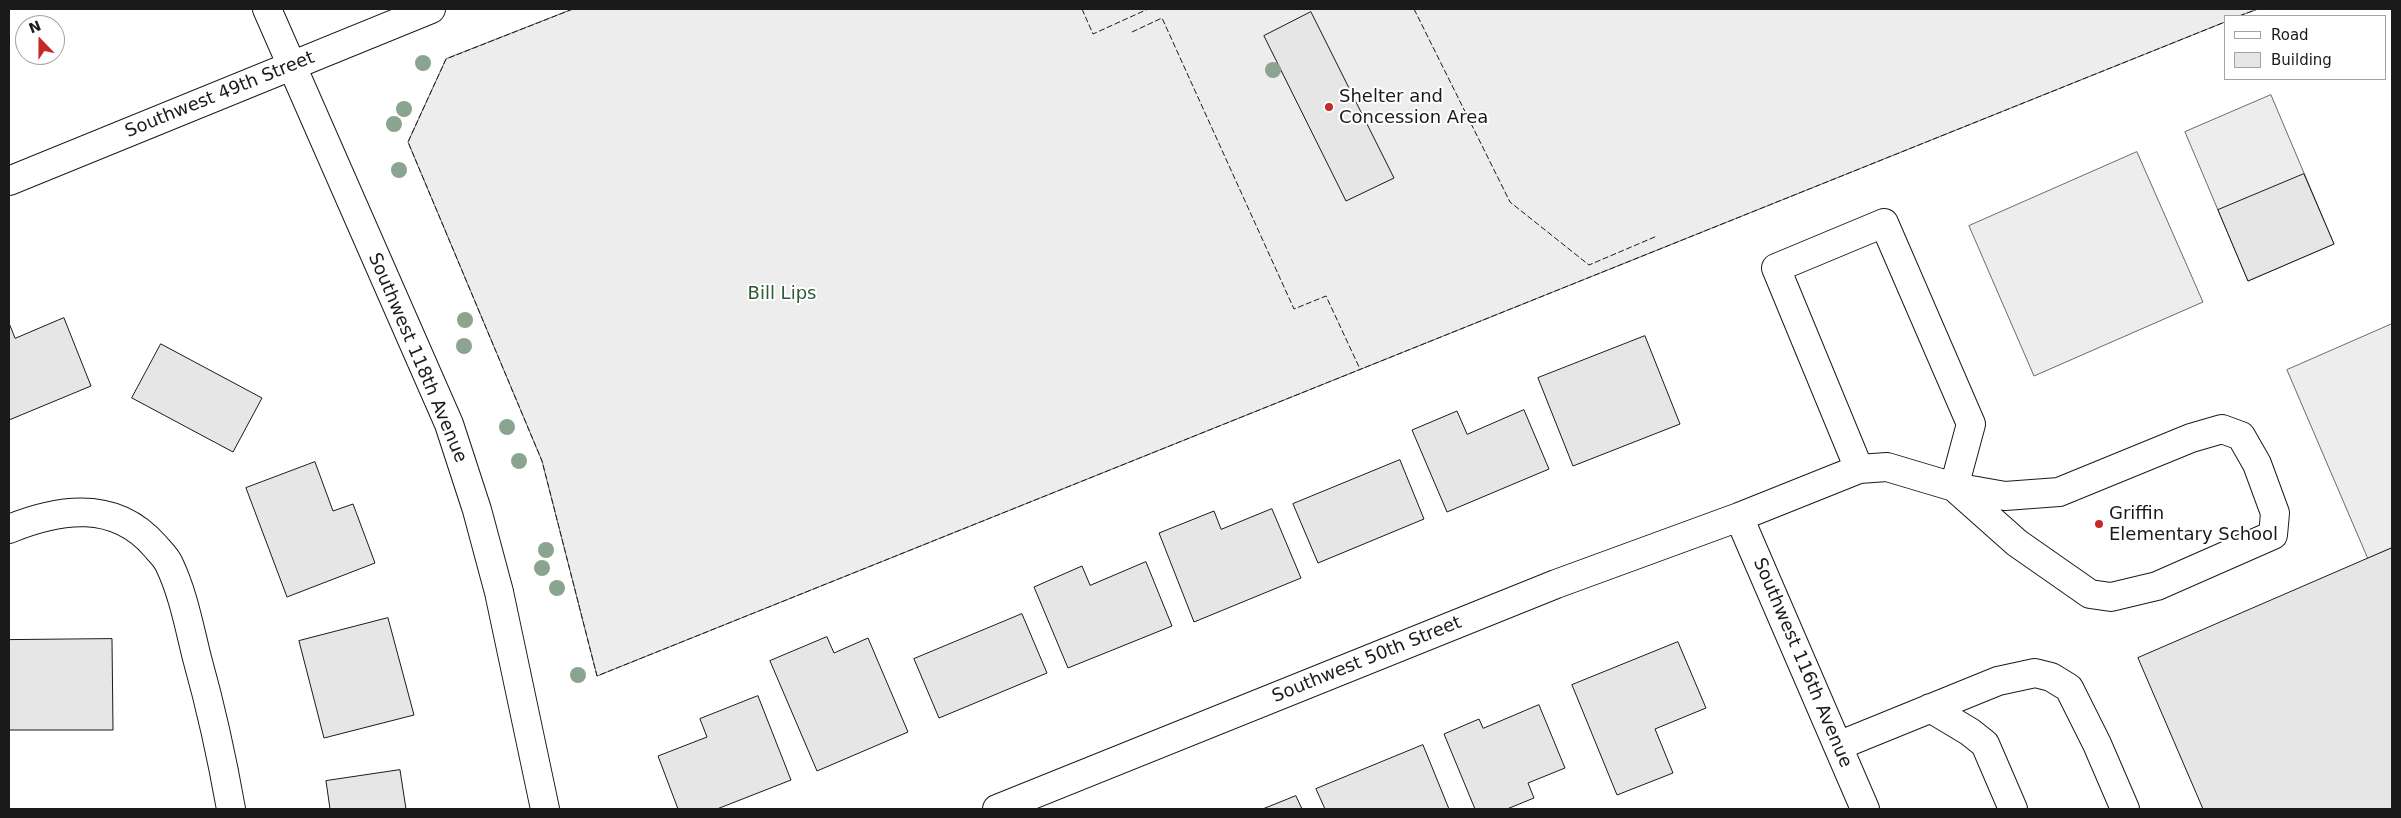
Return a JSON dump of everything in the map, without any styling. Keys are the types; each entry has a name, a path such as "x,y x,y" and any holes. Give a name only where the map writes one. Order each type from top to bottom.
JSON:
{"street":[{"name":"Southwest 118th Avenue","path":"267,9 449,424 477,510 499,592 545,809"},
{"name":"Southwest 49th Street","path":"9,181 431,9"},
{"path":"1859,469 1776,268 1884,223 1971,424 1954,487"},
{"name":"Southwest 50th Street","path":"997,809 1556,584 1739,517 1859,469 1887,467 1954,487 2005,496 2059,492 2190,438 2222,428 2241,436 2257,464 2275,513 2273,535 2157,586 2111,597 2090,594 2017,544 1954,487"},
{"path":"9,529 48,515 68,512 108,514 136,528 168,562 178,586 220,743 231,809"},
{"name":"Southwest 116th Avenue","path":"1739,517 1865,809"},
{"path":"1838,746 1998,681 2035,673 2051,677 2069,688 2097,744 2125,809"},
{"path":"1930,708 1970,732 1985,744 2013,809"}],"shaded area":[{"name":"Bill Lips","path":"573,9 2258,9 2242,15 2224,15 2224,22 597,676 542,461 408,142 446,59"},
{"path":"2271,95 2334,244 2248,281 2185,132"},
{"path":"2137,152 2203,302 2034,376 1969,226"},
{"path":"2392,324 2392,548 2368,559 2287,370"}],"building":[{"name":"Shelter and Concession Area","path":"1311,12 1394,178 1346,201 1264,36"},
{"path":"2304,174 2334,244 2248,281 2218,210"},
{"path":"64,318 91,386 9,420 9,323 15,338"},
{"path":"1645,336 1680,424 1573,466 1538,378"},
{"path":"161,344 262,398 233,452 132,398"},
{"path":"1524,410 1549,469 1447,512 1412,430 1457,411 1467,434"},
{"path":"1400,460 1424,519 1318,563 1293,504"},
{"path":"315,462 333,511 353,504 375,563 287,597 246,488"},
{"path":"1272,509 1301,578 1194,622 1159,533 1214,511 1221,529"},
{"path":"2392,548 2392,809 2203,809 2138,658"},
{"path":"1146,562 1172,626 1068,668 1034,587 1082,566 1090,585"},
{"path":"1022,614 1047,673 939,718 914,659"},
{"path":"388,618 414,715 324,738 299,641"},
{"path":"827,637 834,653 868,638 908,732 817,771 770,661"},
{"path":"112,639 113,730 9,730 9,640"},
{"path":"1678,642 1706,708 1655,729 1673,773 1617,795 1572,685"},
{"path":"758,696 791,780 717,809 678,809 658,756 707,737 700,719"},
{"path":"1539,705 1565,768 1528,783 1534,798 1507,809 1475,809 1444,734 1479,719 1483,728"},
{"path":"1423,745 1449,809 1325,809 1316,789"},
{"path":"400,770 406,809 330,809 326,781"},
{"path":"1296,796 1302,809 1263,809"}],"fence":[{"path":"573,9 446,59 408,142 542,461 597,676 2224,22"},
{"path":"1082,9 1093,34 1148,9"},
{"path":"1414,9 1510,202 1589,265 1657,236"},
{"path":"2242,15 2258,9"},
{"path":"1132,32 1162,18 1294,309 1326,296 1360,369"}],"place":[{"name":"Shelter and Concession Area","path":"1329,107"},
{"name":"Griffin Elementary School","path":"2099,524"}]}
